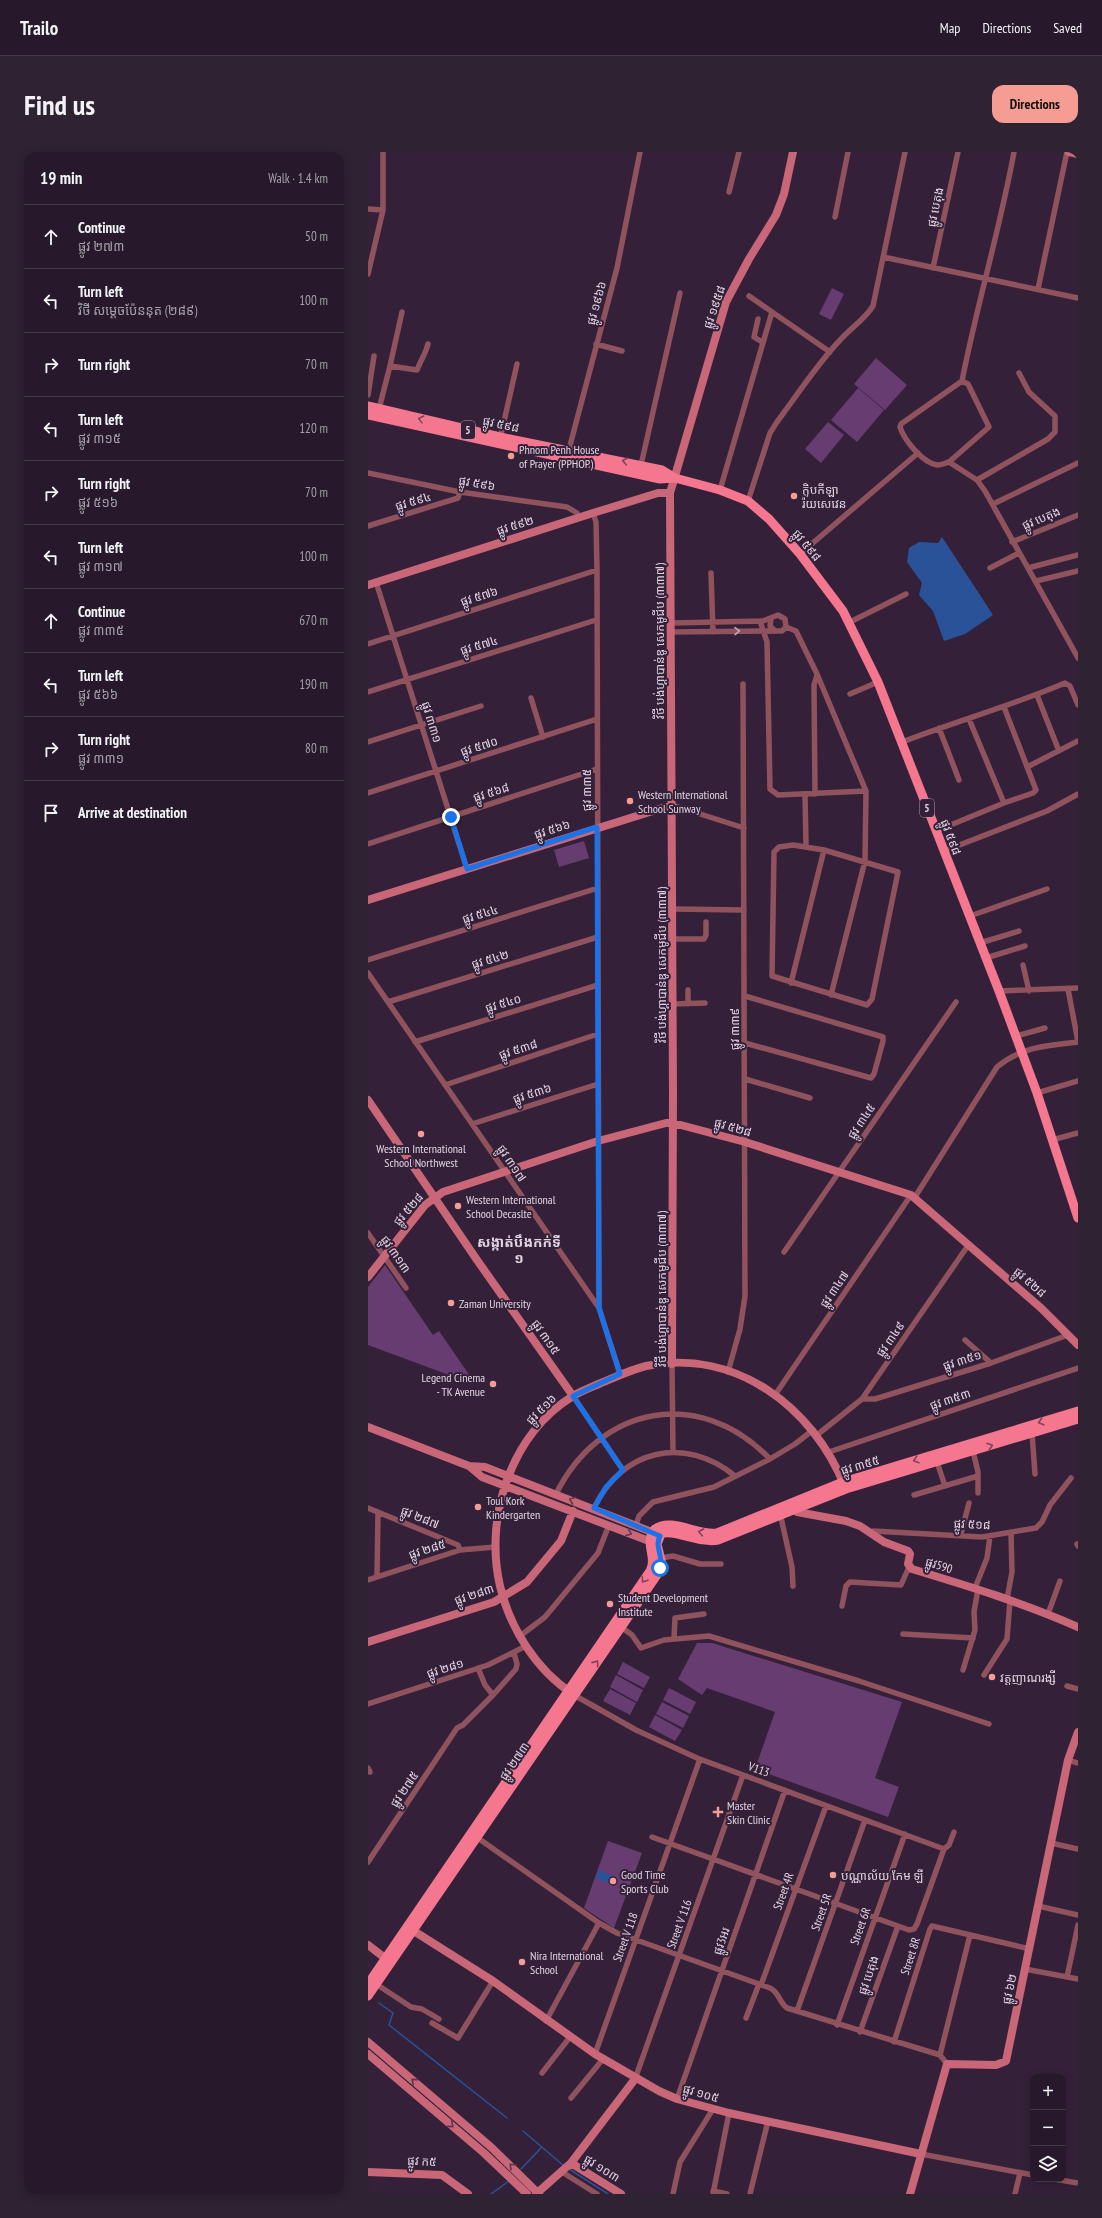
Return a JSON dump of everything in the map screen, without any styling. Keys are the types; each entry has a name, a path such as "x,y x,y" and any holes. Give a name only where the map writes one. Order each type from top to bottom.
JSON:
{"main road":[{"name":"ផ្លូវ ៥៩៨","path":"368,406 500,440"},
{"name":"ផ្លូវ ៥៩៨","path":"368,415 568,454 642,465 662,470 675,478 720,490 748,501 769,519 800,554 850,622 878,682 1022,1052 1078,1218"},
{"name":"ផ្លូវ ៥៩៨","path":"568,454 660,479 675,478"},
{"name":"ផ្លូវ ៣៥៥","path":"655,1537 659,1526 668,1524 699,1532 713,1533 780,1512 844,1486 1078,1411"},
{"name":"ផ្លូវ ៣៥៥","path":"844,1486 937,1462 1078,1419"},
{"path":"655,1537 661,1558"},
{"name":"ផ្លូវ ២៧៣","path":"368,1996 372,1984 571,1692 653,1566 655,1537"},
{"name":"ផ្លូវ ២៧៣","path":"571,1692 621,1627 656,1575 662,1564 661,1558"}],"street":[{"path":"368,274 383,210 383,152"},
{"name":"ផ្លូវ ១៩៦៦","path":"568,454 617,268 640,152"},
{"path":"729,192 739,152"},
{"name":"ផ្លូវ ១៩៥៨","path":"675,478 726,302 749,259 776,215 784,194 793,152"},
{"path":"835,217 848,152"},
{"path":"748,501 770,433 841,338 867,315 873,306 905,152"},
{"name":"ផ្លូវ បេតុង","path":"933,268 958,152"},
{"path":"962,381 968,384 989,427 987,431 949,462 942,465 935,465 918,453 901,432 901,424 962,381 975,315 1004,206 1014,152"},
{"path":"1038,289 1068,152 1078,154"},
{"path":"368,209 383,210"},
{"path":"883,257 1078,298"},
{"path":"642,465 680,294"},
{"path":"749,296 830,352"},
{"path":"379,409 402,312"},
{"path":"720,490 772,312"},
{"path":"758,319 754,337 762,342"},
{"path":"390,366 417,370 420,360 425,357 428,344"},
{"path":"596,344 622,351"},
{"path":"368,395 374,356"},
{"path":"500,440 517,364"},
{"path":"977,480 1048,439 1055,432 1055,416 1030,392 1019,373"},
{"path":"800,554 918,453"},
{"path":"949,462 977,480 993,504 1012,542 1036,581 1078,658"},
{"path":"993,504 1078,463"},
{"name":"ផ្លូវ ៥៩៦","path":"368,472 460,492 567,507 576,512 577,518"},
{"name":"វិថី បង់ហ្គាបាន់ឌូ សេកមូជីប (៣៣៧)","path":"672,1452 673,909 670,493 675,478"},
{"name":"ផ្លូវ ៥៩៤","path":"368,526 458,498 460,492"},
{"name":"ផ្លូវ ៥៩២","path":"372,583 658,493 670,493"},
{"name":"ផ្លូវ ៣៣៥","path":"593,513 596,522 599,1308"},
{"name":"ផ្លូវ បេតុង","path":"1012,542 1078,515"},
{"path":"990,568 1019,553"},
{"path":"1028,568 1078,555"},
{"name":"ផ្លូវ ៥៧៦","path":"368,644 596,570"},
{"path":"1036,581 1078,571"},
{"path":"711,573 713,632"},
{"name":"ផ្លូវ ៣៣១","path":"372,583 394,636 467,869"},
{"path":"850,622 906,594"},
{"path":"671,623 760,621 771,619 778,615 784,617 786,627"},
{"path":"771,619 770,626 774,631"},
{"name":"ផ្លូវ ៥៧៤","path":"368,692 596,620"},
{"path":"760,621 767,642 770,789 778,795 866,791"},
{"path":"671,632 780,632 786,627"},
{"path":"786,627 796,631 817,674 866,791 865,861 831,995"},
{"path":"815,794 814,685 817,674"},
{"path":"850,694 878,682"},
{"path":"902,742 957,721 1004,707 1067,683 1078,705"},
{"name":"ផ្លូវ ៣៣៩","path":"728,1372 742,1318 745,1296 743,684"},
{"path":"1037,695 1059,750"},
{"path":"531,698 543,737"},
{"path":"368,742 481,706"},
{"path":"936,831 1004,803 1033,793 1036,790 1004,707"},
{"path":"969,718 1004,803"},
{"name":"ផ្លូវ ៥៧០","path":"368,793 597,719"},
{"path":"939,728 958,780"},
{"path":"1027,767 1078,741"},
{"name":"ផ្លូវ ៥៦៨","path":"368,844 597,769"},
{"path":"805,794 806,845"},
{"path":"944,851 1046,811 1078,794"},
{"path":"672,805 744,828"},
{"name":"ផ្លូវ ៥៦៦","path":"368,900 597,827 672,805"},
{"path":"806,845 824,850 895,870 898,876 872,999 867,1005 774,978 772,975 774,852 776,849 783,846 806,845"},
{"path":"791,983 824,850"},
{"name":"ផ្លូវ ៥៤៤","path":"368,960 598,888"},
{"path":"970,916 1047,889"},
{"path":"673,909 744,910"},
{"path":"673,939 704,939 706,935 706,922"},
{"path":"980,943 1019,931"},
{"name":"ផ្លូវ ៥៤២","path":"388,1002 598,937"},
{"path":"986,958 1025,946"},
{"path":"1023,965 1030,991"},
{"name":"ផ្លូវ ៣១៧","path":"368,973 599,1308 620,1374"},
{"name":"ផ្លូវ ៥៤០","path":"415,1042 598,985"},
{"path":"999,991 1078,988"},
{"path":"1068,989 1078,1042"},
{"path":"688,990 688,1004"},
{"path":"745,996 883,1037 874,1074 871,1078 745,1042"},
{"name":"ផ្លូវ ៣៤៥","path":"784,1252 956,1002"},
{"path":"673,1004 705,1003"},
{"path":"1016,1036 1045,1028"},
{"name":"ផ្លូវ ៥៣៨","path":"445,1085 598,1034"},
{"name":"ផ្លូវ ៣៤៧","path":"775,1395 913,1196 997,1067 1013,1055 1022,1052 1049,1044 1078,1042"},
{"path":"745,1079 810,1098"},
{"path":"1036,1093 1078,1081"},
{"name":"ផ្លូវ ៥៣៦","path":"472,1124 598,1084"},
{"name":"ផ្លូវ ៣១៥","path":"368,1100 623,1470"},
{"name":"ផ្លូវ ៥២៨","path":"368,1277 425,1205 444,1192 598,1141 666,1123 673,1123 745,1142 840,1171 913,1196 1041,1308 1078,1345"},
{"path":"1052,1140 1078,1133"},
{"name":"ផ្លូវ ៣១៣","path":"368,1232 406,1288"},
{"name":"ផ្លូវ ៣៤៩","path":"636,1525 647,1506 658,1500 714,1487 770,1459 815,1432 862,1399 969,1244"},
{"name":"ផ្លូវ ៣៥១","path":"862,1399 875,1399 992,1363 1068,1335"},
{"path":"966,1340 992,1363"},
{"name":"ផ្លូវ ៥១៦","path":"571,1692 538,1662 520,1636 503,1597 497,1574 495,1547 497,1516 505,1485 525,1444 552,1412 573,1396 620,1374 647,1366 672,1364 701,1366 728,1372 745,1378 775,1395 795,1411 815,1432 829,1452 844,1486"},
{"name":"ផ្លូវ ៣៥៣","path":"829,1452 1078,1368"},
{"path":"556,1494 574,1462 601,1437 635,1420 672,1414 701,1418 727,1426 746,1437 770,1459"},
{"path":"368,1427 469,1466 485,1467 594,1508 636,1525 655,1537"},
{"path":"1032,1433 1035,1474"},
{"path":"974,1451 978,1476 978,1493"},
{"path":"594,1508 606,1487 623,1470 638,1461 655,1455 672,1452 693,1454 712,1461 735,1476"},
{"path":"937,1462 945,1486"},
{"path":"469,1466 482,1477 609,1525 655,1537"},
{"path":"914,1495 978,1476"},
{"name":"ផ្លូវ ៥១៨","path":"870,1533 873,1531 990,1536 1039,1527 1050,1505 1071,1478"},
{"path":"961,1534 969,1503"},
{"name":"ផ្លូវ590","path":"791,1507 834,1517 860,1526 884,1542 908,1551 910,1554 909,1567 1048,1614 1078,1628"},
{"name":"ផ្លូវ ២៨៧","path":"368,1508 458,1545 460,1550"},
{"name":"ផ្លូវ ២៨៣","path":"368,1642 503,1597 527,1582 561,1541 573,1511"},
{"path":"377,1577 378,1512"},
{"path":"780,1512 792,1567 793,1586"},
{"path":"520,1636 545,1617 598,1553 609,1525"},
{"path":"984,1675 1007,1639 1012,1572 1010,1533"},
{"path":"963,1670 975,1630 974,1612 977,1589 987,1558 990,1536"},
{"name":"ផ្លូវ ២៨៥","path":"368,1580 460,1550 495,1547"},
{"path":"661,1558 673,1556 700,1564 721,1564"},
{"path":"842,1606 846,1586 850,1582 901,1585 909,1567"},
{"path":"1048,1614 1060,1581"},
{"path":"674,1639 675,1618 704,1614"},
{"path":"621,1627 632,1635 641,1648 674,1639 708,1636 859,1681 989,1724"},
{"path":"903,1634 973,1638"},
{"name":"ផ្លូវ ២៨១","path":"368,1704 478,1668 514,1653 526,1646"},
{"name":"ផ្លូវ ២៧៥","path":"368,1862 457,1728 463,1725 493,1695 516,1669 517,1664 514,1653"},
{"path":"478,1668 485,1685 493,1695"},
{"path":"1067,1686 1078,1689"},
{"name":"V113","path":"571,1692 636,1730 700,1759 944,1849"},
{"name":"ផ្លូវ ៦២","path":"947,2064 996,2065 1006,2061 1068,1760 1078,1732"},
{"name":"Street V 118","path":"595,2054 700,1759"},
{"path":"1068,1760 1078,1763"},
{"name":"Street V 116","path":"635,2079 743,1776"},
{"name":"ផ្លូវ3អរ","path":"677,2099 785,1790"},
{"name":"Street 4R","path":"746,2018 796,1889 826,1806"},
{"name":"Street 5R","path":"797,2011 865,1820"},
{"path":"652,1836 670,1844 909,1930 914,1929 917,1924 944,1849 949,1845 954,1832"},
{"name":"Street 6R","path":"837,2024 905,1834"},
{"path":"473,1835 599,1923 635,1940 775,1990 783,2005 797,2011 860,2032 940,2055 947,2064 910,2194"},
{"path":"1051,1843 1078,1849"},
{"path":"1038,1906 1078,1915"},
{"path":"546,2021 599,1923"},
{"path":"1067,1977 1078,1925"},
{"name":"ផ្លូវ បេតុង","path":"860,2032 898,1926"},
{"name":"Street 8R","path":"894,2042 930,1928 936,1926 1030,1949"},
{"name":"ផ្លូវ ១០៥","path":"410,1928 493,1982 546,2021 595,2054 635,2079 677,2099 729,2113 921,2154 1030,2175"},
{"path":"940,2055 970,1935"},
{"path":"368,1945 388,1960"},
{"path":"1025,1969 1078,1979"},
{"path":"432,2023 458,2038 493,1982"},
{"path":"372,1984 412,2007 422,2008 439,2019"},
{"path":"542,2073 570,2037"},
{"path":"368,2042 491,2147 538,2193 566,2167 635,2079"},
{"path":"368,2054 484,2153 527,2194"},
{"path":"571,2098 603,2059"},
{"path":"672,2194 680,2162 713,2109"},
{"path":"727,2194 713,2192 729,2113"},
{"path":"750,2194 768,2121"},
{"path":"566,2167 597,2194"},
{"name":"ផ្លូវ ១០៣","path":"566,2167 621,2194"},
{"name":"ផ្លូវ ក៥","path":"368,2172 442,2174 464,2193"},
{"path":"1015,2194 1020,2173"},
{"path":"1066,2181 1078,2183"}],"shaded area":[{"path":"832,288 844,294 831,320 819,314"},
{"path":"876,358 907,385 885,410 854,384"},
{"path":"858,388 884,410 857,442 831,420"},
{"path":"828,422 844,435 821,463 805,449"},
{"path":"584,841 589,858 559,867 554,850"},
{"path":"385,1265 433,1335 439,1331 470,1376 465,1381 368,1345 368,1287"},
{"path":"697,1643 712,1643 902,1702 875,1778 899,1787 888,1817 755,1769 775,1712 707,1688 702,1695 678,1679"},
{"path":"623,1662 650,1677 644,1688 617,1674"},
{"path":"616,1675 643,1690 637,1702 610,1687"},
{"path":"669,1688 696,1702 690,1714 663,1700"},
{"path":"610,1689 636,1703 630,1715 603,1701"},
{"path":"662,1702 689,1716 683,1728 656,1714"},
{"path":"655,1715 682,1730 675,1741 649,1727"},
{"name":"Good Time Sports Club","path":"608,1841 642,1853 614,1928 584,1908"}],"water":[{"path":"942,537 993,615 965,634 944,641 933,611 919,595 922,583 907,562 909,548 919,542 938,543"},
{"path":"599,1870 613,1876 610,1884 596,1878"}],"waterway":[{"path":"379,2003 393,2013 389,2025 507,2118"},
{"path":"523,2131 564,2166"},
{"path":"521,2169 541,2148"},
{"path":"569,2169 608,2194"},
{"path":"491,2194 509,2181"}],"place":[{"name":"Phnom Penh House of Prayer (PPHOP)","path":"511,456"},
{"name":"ក្លិបកីឡា រ៉យសេវេន","path":"794,496"},
{"name":"Western International School Sunway","path":"630,801"},
{"name":"Western International School Northwest","path":"421,1134"},
{"name":"Western International School Decaslte","path":"458,1206"},
{"name":"Zaman University","path":"451,1303"},
{"name":"Legend Cinema - TK Avenue","path":"493,1384"},
{"name":"Toul Kork Kindergarten","path":"478,1507"},
{"name":"Student Development Institute","path":"610,1604"},
{"name":"វត្តញាណរង្សី","path":"992,1677"},
{"name":"Master Skin Clinic","path":"718,1812"},
{"name":"បណ្ណាល័យ កែម ឡី","path":"833,1875"},
{"name":"Good Time Sports Club","path":"613,1881"},
{"name":"Nira International School","path":"522,1962"}],"district":[{"name":"សង្កាត់បឹងកក់ទី ១","path":"519,1250"}],"route":[{"path":"451,817 467,869 597,827 598,1292 599,1308 620,1374 573,1396 623,1470 606,1487 594,1508 653,1531 660,1536 657,1548 662,1564 660,1568"}]}
